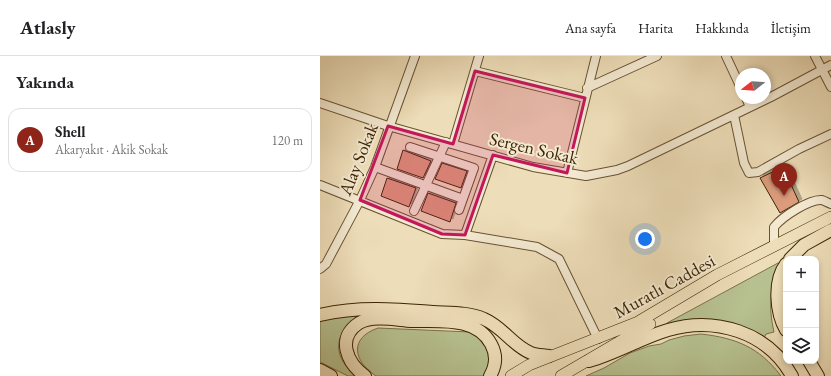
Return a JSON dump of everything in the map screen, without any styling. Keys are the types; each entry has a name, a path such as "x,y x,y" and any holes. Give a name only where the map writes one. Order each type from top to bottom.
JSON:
{"highway":[{"path":"793,256 804,246 831,230"},
{"path":"783,271 779,281 777,295 779,313 785,328"},
{"path":"320,315 347,310 375,309 441,312 472,316 483,318 495,325 519,347 532,354 549,356"},
{"path":"365,376 347,357 347,337 353,328 360,323 373,320 448,322 466,324 477,328 483,332 493,347 496,366 490,376"},
{"path":"589,361 606,356 669,329 693,325 712,325 750,334 766,345 778,356 792,376"},
{"path":"811,364 818,376"},
{"path":"320,370 331,376"}],"main road":[{"name":"Muratlı Caddesi","path":"511,376 529,365 549,356 598,339 649,317 718,275 774,244 831,217"},
{"name":"Muratlı Caddesi","path":"560,376 589,361 710,287 790,244 831,226"}],"street":[{"name":"Alay Sokak","path":"320,269 326,264 360,200 375,166 388,126 415,56"},
{"path":"414,211 439,156 449,143 479,56"},
{"path":"567,173 596,56"},
{"path":"587,88 657,56"},
{"path":"726,56 735,75"},
{"path":"814,56 831,87"},
{"name":"Sergen Sokak","path":"320,103 388,126 493,156 532,166 586,176 617,170 750,107 831,65"},
{"path":"475,71 585,98"},
{"path":"734,114 744,163 749,173 758,172 799,149 831,134"},
{"path":"410,147 474,168 459,210"},
{"path":"465,235 493,156"},
{"path":"375,166 463,199"},
{"path":"320,185 442,234 465,235 536,247 559,259 598,339"},
{"path":"774,244 774,227 779,221 810,203 821,200 831,204"}],"highlighted area":[{"path":"475,71 585,98 567,173 493,155 465,235 442,234 360,200 388,126 453,144"}],"green space":[{"path":"778,263 782,264 775,281 771,297 771,314 774,332 766,334 764,338 740,326 669,327 667,323"},
{"path":"364,312 347,326 339,342 339,350 342,359 347,367 356,376 348,376 320,362 320,319"},
{"path":"378,328 470,332 485,343 491,361 484,376 376,376 363,364 359,357 358,350 362,338 369,332"},
{"path":"701,334 725,338 746,346 764,358 781,376 586,376 604,368 630,353 649,346 661,344 684,336"}],"building":[{"path":"403,150 431,161 423,178 397,169"},
{"path":"442,163 467,171 461,188 435,179"},
{"path":"783,167 799,202 780,213 760,178"},
{"path":"387,178 416,188 409,207 381,196"},
{"path":"428,193 456,203 450,222 421,211"}],"place":[{"name":"Shell","path":"784,196"}]}
